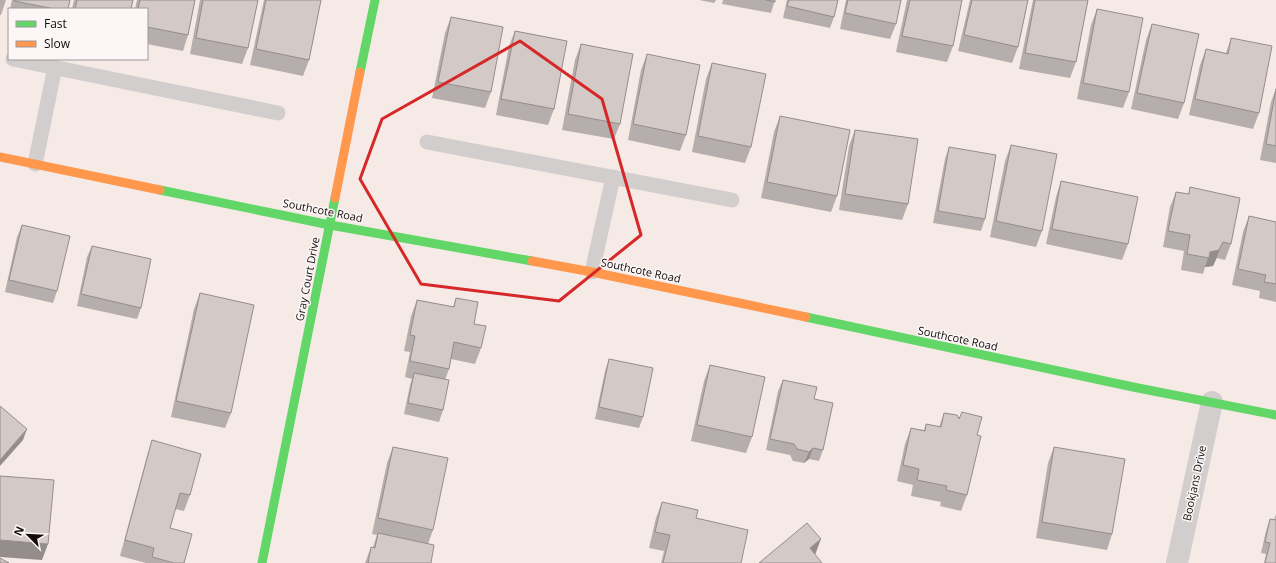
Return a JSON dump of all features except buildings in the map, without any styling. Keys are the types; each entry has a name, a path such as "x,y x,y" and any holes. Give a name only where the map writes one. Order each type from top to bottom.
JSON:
{"main road":[{"name":"Gray Court Drive","path":"262,563 376,0"},
{"name":"Southcote Road","path":"0,157 330,225 592,272 1133,387 1276,415"}],"street":[{"name":"Bookjans Drive","path":"1177,563 1212,402"}],"lane":[{"path":"18,60 278,113"},
{"path":"35,164 55,68"},
{"path":"427,142 732,200"},
{"path":"592,272 613,177"}],"highlighted area":[{"path":"520,41 602,99 641,235 559,301 421,284 360,179 382,119"}],"traffic: fast":[{"path":"360,72 375,0"},
{"path":"160,190 330,225 532,261"},
{"path":"262,563 335,198"},
{"path":"806,317 1133,387 1276,415"}],"traffic: slow":[{"path":"335,198 360,72"},
{"path":"0,157 160,190"},
{"path":"532,261 592,272 806,317"}]}
